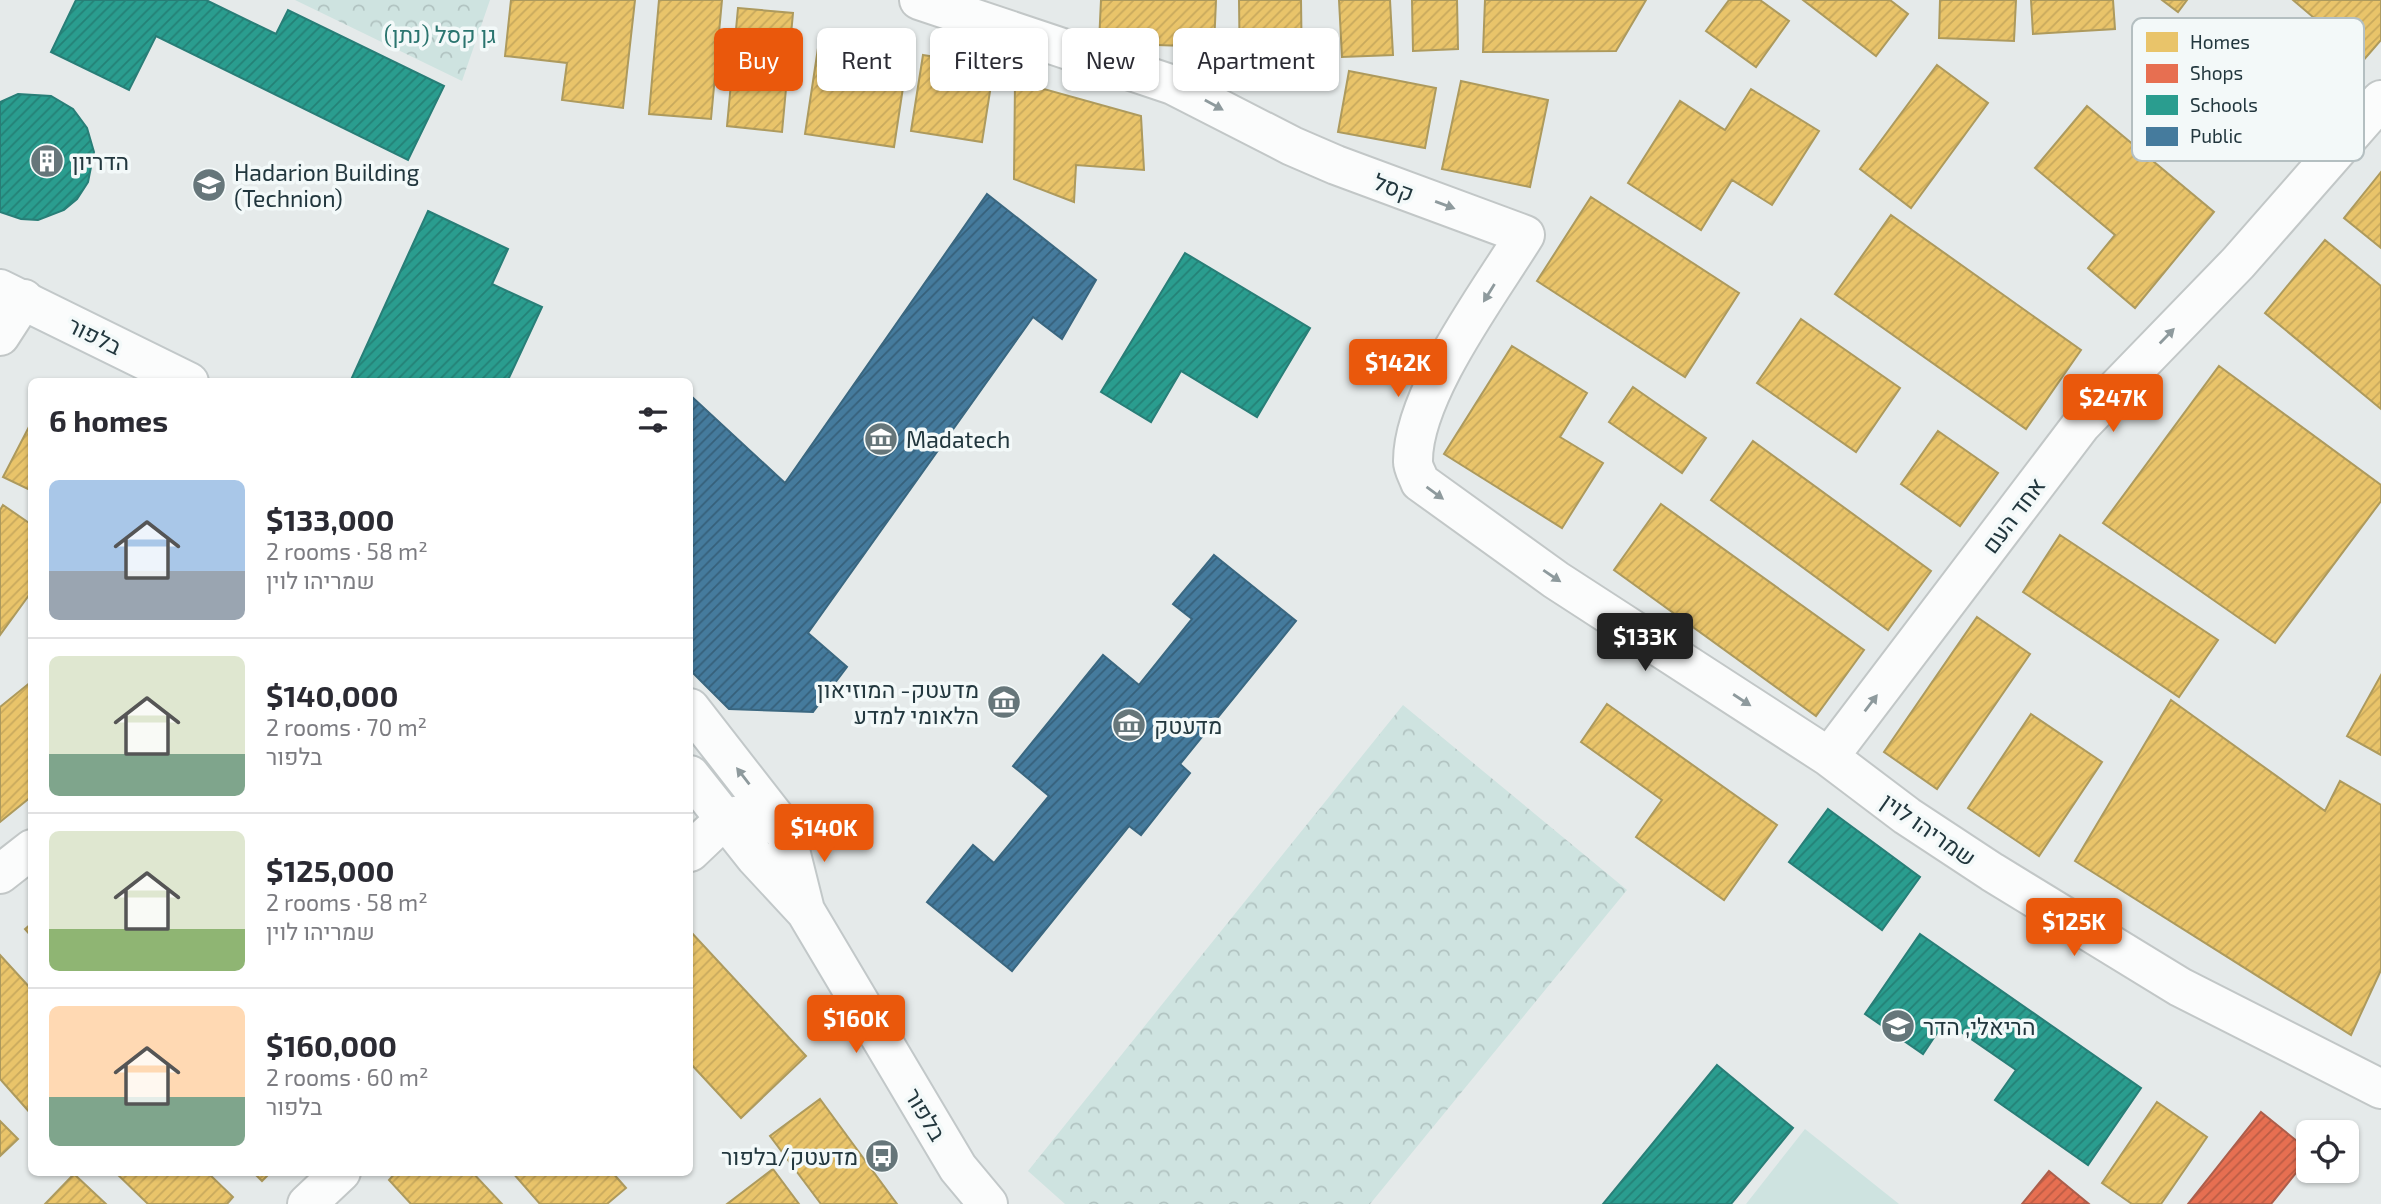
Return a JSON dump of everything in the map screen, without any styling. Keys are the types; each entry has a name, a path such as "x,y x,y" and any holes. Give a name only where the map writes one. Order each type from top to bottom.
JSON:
{"street":[{"name":"קסל","path":"919,0 1163,81 1336,165 1525,235 1451,354 1435,385 1418,434 1413,463 1420,482 1496,537"},
{"name":"אחד העם","path":"2364,119 2381,100"},
{"name":"אחד העם","path":"1829,757 2081,425 2238,263 2327,161"},
{"path":"0,335 12,294"},
{"name":"בלפור","path":"12,294 181,378"},
{"name":"שמריהו לוין","path":"1496,537 1829,757 1907,816 2100,940 2180,987 2376,1076"},
{"name":"בלפור","path":"693,712 785,830 806,912"},
{"name":"בלפור","path":"693,779 755,857 806,912 980,1201"},
{"path":"693,849 725,819 748,814 785,830"},
{"path":"0,874 28,852"},
{"path":"307,1204 337,1176"}],"green space":[{"name":"גן קסל (נתן)","path":"295,0 490,0 462,81"},
{"path":"1403,705 1627,890 1370,1204 1065,1204 1028,1171"},
{"path":"1805,1129 1899,1204 1746,1204"}],"building: Homes":[{"path":"511,0 635,0 623,108 562,100 567,63 505,56"},
{"path":"659,0 722,0 719,28 714,28 711,119 649,114"},
{"path":"1101,0 1216,0 1215,28 1173,28 1173,46 1159,45 1159,28 1100,28"},
{"path":"1239,0 1301,0 1301,28 1239,28"},
{"path":"1339,0 1390,0 1393,55 1342,57"},
{"path":"1412,0 1457,0 1458,49 1413,51"},
{"path":"1485,0 1646,0 1616,51 1483,52"},
{"path":"1729,0 1760,0 1789,21 1756,67 1706,31"},
{"path":"1803,0 1890,0 1908,14 1876,56"},
{"path":"1940,0 2016,0 2014,41 1939,38"},
{"path":"2031,0 2113,0 2115,29 2033,34"},
{"path":"2162,0 2187,0 2178,12"},
{"path":"2293,0 2381,0 2381,40 2364,60 2364,18 2313,17"},
{"path":"738,8 793,13 792,28 736,28"},
{"path":"817,55 817,91 902,91 894,147 805,134"},
{"path":"923,55 930,56 930,91 990,91 982,142 911,131"},
{"path":"1937,65 1988,103 1911,208 1860,169"},
{"path":"1349,71 1436,88 1425,148 1338,132"},
{"path":"1461,81 1548,100 1530,187 1442,169"},
{"path":"1751,89 1819,131 1772,205 1732,180 1701,230 1628,183 1680,101 1725,130"},
{"path":"1048,90 1141,116 1144,170 1076,165 1074,202 1014,179 1015,91"},
{"path":"730,91 786,91 782,132 727,126"},
{"path":"2087,106 2132,144 2132,161 2153,161 2214,212 2135,308 2088,268 2115,235 2035,168"},
{"path":"2381,172 2381,248 2344,218"},
{"path":"1591,197 1739,293 1685,377 1537,281"},
{"path":"1891,215 2081,350 2026,429 1835,294"},
{"path":"2325,240 2381,286 2381,409 2265,313"},
{"path":"1801,319 1900,388 1856,452 1757,383"},
{"path":"1512,346 1587,393 1560,437 1603,463 1562,528 1444,454"},
{"path":"2219,366 2381,485 2381,501 2275,643 2103,523"},
{"path":"1633,387 1706,438 1682,473 1609,422"},
{"path":"28,429 28,489 3,477"},
{"path":"1938,431 1998,473 1960,526 1901,484"},
{"path":"1753,441 1931,571 1888,630 1711,500"},
{"path":"1661,504 1864,650 1816,716 1614,570"},
{"path":"3,505 28,522 28,596 0,635 0,510"},
{"path":"2060,535 2218,640 2179,697 2023,592"},
{"path":"1977,617 2030,654 1937,789 1884,752"},
{"path":"2381,675 2381,755 2347,736"},
{"path":"28,684 28,799 0,822 0,707"},
{"path":"2171,700 2325,811 2340,781 2381,805 2381,970 2351,1035 2075,861"},
{"path":"1607,704 1777,825 1724,900 1636,837 1662,800 1581,742"},
{"path":"2031,714 2102,762 2039,856 1968,808"},
{"path":"693,934 806,1056 741,1118 693,1066"},
{"path":"0,955 28,986 28,1110 0,1079"},
{"path":"820,1099 897,1204 821,1204 770,1136"},
{"path":"2157,1102 2207,1137 2161,1204 2132,1204 2102,1183"},
{"path":"0,1121 18,1139 0,1156"},
{"path":"773,1169 799,1204 727,1204"},
{"path":"72,1176 76,1176 106,1204 45,1204"},
{"path":"119,1176 211,1176 233,1197 227,1204 148,1204"},
{"path":"392,1176 476,1176 502,1204 411,1204 389,1180"},
{"path":"516,1176 616,1176 626,1188 607,1204 540,1204"}],"building: Shops":[{"path":"2261,1112 2296,1140 2296,1173 2271,1204 2188,1204"},
{"path":"2049,1171 2089,1204 2022,1204"}],"building: Schools":[{"path":"76,0 206,0 276,34 288,10 444,86 408,160 156,36 129,90 51,52"},
{"name":"הדריון","path":"18,94 51,96 73,109 87,128 94,152 88,182 77,199 64,210 38,220 21,219 0,212 0,102"},
{"path":"428,211 508,249 492,284 542,307 509,378 352,378"},
{"path":"1185,253 1310,328 1257,417 1181,371 1151,422 1101,392"},
{"path":"1828,809 1920,877 1882,930 1789,862"},
{"path":"1920,934 2141,1088 2088,1165 1995,1100 2016,1070 1945,1021 1923,1054 1865,1014"},
{"path":"1717,1065 1793,1128 1731,1204 1603,1204"}],"building: Public":[{"name":"Madatech","path":"987,194 1096,280 1062,339 1033,317 808,633 847,667 813,712 729,709 693,673 693,398 785,483"},
{"name":"מדעטק","path":"1214,555 1296,621 1180,764 1190,773 1141,835 1129,826 1012,971 927,902 973,845 994,863 1049,796 1013,766 1103,655 1139,685 1192,619 1173,604"}],"place":[{"name":"הדריון","path":"47,161"},
{"name":"Hadarion Building (Technion)","path":"209,185"},
{"name":"Madatech","path":"881,439"},
{"name":"מדעטק- המוזיאון הלאומי למדע","path":"1004,702"},
{"name":"מדעטק","path":"1129,725"},
{"name":"הריאלי, הדר","path":"1898,1026"},
{"name":"מדעטק/בלפור","path":"882,1156"}]}
